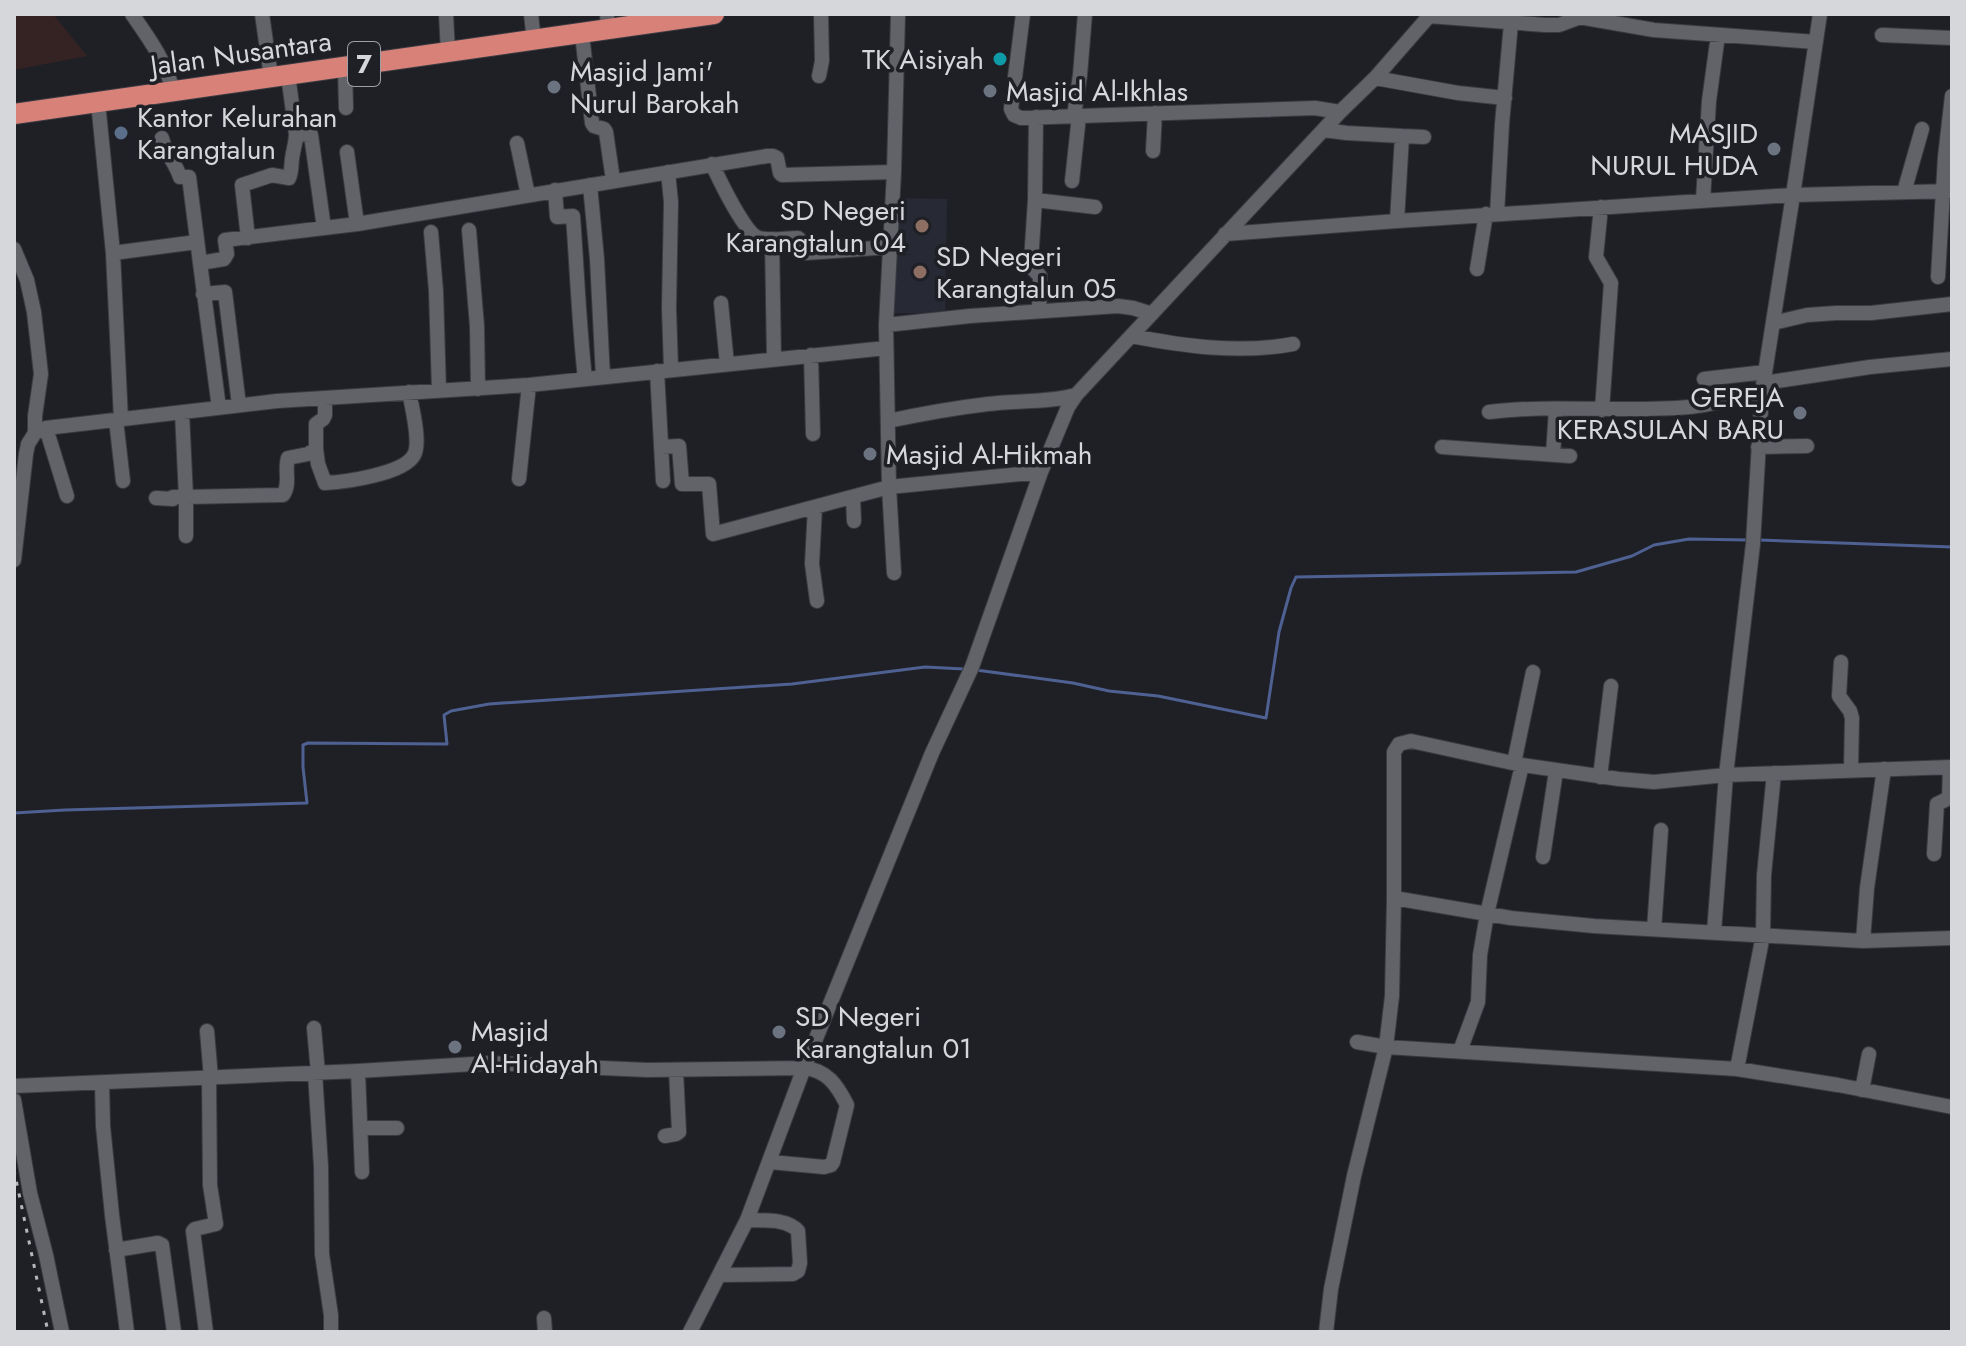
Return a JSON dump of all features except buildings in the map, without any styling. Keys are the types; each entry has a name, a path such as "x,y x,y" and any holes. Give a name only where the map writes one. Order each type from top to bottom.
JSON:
{"highway":[{"name":"Jalan Nusantara","path":"14,114 582,34 607,22 712,14"}],"street":[{"path":"132,14 161,57 173,91"},
{"path":"248,238 242,185 272,175 289,178 296,146 296,134 262,14"},
{"path":"446,14 448,53"},
{"path":"531,14 534,41"},
{"path":"819,76 822,61 821,14"},
{"path":"894,573 886,325 898,14"},
{"path":"1023,14 1011,109 1014,115 1021,118 1315,108 1340,112"},
{"path":"1072,181 1085,14"},
{"path":"1714,932 1726,775 1753,539 1764,383 1820,14"},
{"path":"690,1332 747,1220 804,1068 932,753 970,671 1041,472 1076,395 1375,78 1430,15 1559,25 1585,18 1654,30 1816,42"},
{"path":"1477,269 1492,214 1511,23"},
{"path":"582,34 592,123 606,132 613,180"},
{"path":"1703,200 1709,101 1718,35"},
{"path":"1882,35 1952,38"},
{"path":"345,67 346,108"},
{"path":"1375,78 1505,98"},
{"path":"1938,277 1948,191 1947,133 1952,96"},
{"path":"98,102 113,253 123,481"},
{"path":"1153,151 1155,113"},
{"path":"1036,117 1031,262 1040,276 1039,311"},
{"path":"1904,192 1922,129"},
{"path":"1323,130 1424,137"},
{"path":"296,134 311,135 324,228"},
{"path":"1397,221 1402,136"},
{"path":"162,138 180,177 189,177 219,408"},
{"path":"517,143 528,195"},
{"path":"347,152 357,224"},
{"path":"200,263 224,259 227,254 225,240 469,207 613,180 773,156 778,159 781,175 894,172"},
{"path":"712,164 724,191 749,231 758,238 798,238 806,253 890,247"},
{"path":"663,481 661,447 671,202 668,172"},
{"path":"590,185 603,377"},
{"path":"555,190 557,217 573,216 585,379"},
{"path":"1225,234 1703,200 1948,191"},
{"path":"1035,200 1095,207"},
{"path":"1601,207 1596,257 1611,283 1602,410"},
{"path":"469,230 477,326 478,389"},
{"path":"431,232 439,391"},
{"path":"772,239 774,359"},
{"path":"113,253 197,242"},
{"path":"14,249 27,280 38,338 41,374 35,416 67,496"},
{"path":"203,294 225,292 239,405"},
{"path":"721,303 727,364"},
{"path":"1773,323 1807,315 1871,313 1952,304"},
{"path":"886,325 1118,306 1152,314"},
{"path":"1131,336 1201,347 1248,349 1293,344"},
{"path":"14,560 28,444 40,430 239,405 529,385 886,348"},
{"path":"811,355 813,434"},
{"path":"1489,412 1691,407 1764,383 1870,367 1952,359"},
{"path":"1704,379 1764,383"},
{"path":"519,479 529,385"},
{"path":"325,398 324,418 316,424 316,449 325,483 387,473 411,459 415,453 415,436 409,392"},
{"path":"888,421 988,403 1060,399 1076,395"},
{"path":"1553,455 1556,409"},
{"path":"182,412 186,536"},
{"path":"661,447 679,446 682,484 709,484 713,534 889,487 1041,472"},
{"path":"1758,447 1807,446"},
{"path":"1442,447 1570,456"},
{"path":"156,498 283,495 287,485 288,458 316,449"},
{"path":"853,497 854,521"},
{"path":"815,507 812,564 817,601"},
{"path":"1841,662 1839,696 1852,718 1851,770"},
{"path":"1460,1051 1478,1002 1480,955 1533,672"},
{"path":"1600,777 1611,686"},
{"path":"1326,1332 1331,1289 1354,1176 1386,1047 1392,996 1394,752 1399,744 1411,741 1556,771 1654,782 1726,775 1951,767 1949,798 1937,804 1934,854"},
{"path":"1863,941 1867,888 1884,769"},
{"path":"1543,857 1556,771"},
{"path":"1737,1069 1763,935 1764,875 1774,773"},
{"path":"1654,929 1661,830"},
{"path":"1394,898 1487,914 1594,926 1863,941 1952,938"},
{"path":"314,1028 322,1254 331,1332"},
{"path":"206,1332 193,1231 216,1224 210,1185 207,1031"},
{"path":"1357,1042 1386,1047 1737,1069 1952,1107"},
{"path":"1862,1090 1869,1054"},
{"path":"14,1086 490,1063 676,1070 804,1068 823,1072 847,1105 833,1162 824,1167 770,1162"},
{"path":"665,1136 679,1132 676,1070"},
{"path":"358,1071 362,1172"},
{"path":"102,1083 103,1126 127,1332"},
{"path":"14,1100 30,1193 62,1332"},
{"path":"361,1128 397,1128"},
{"path":"719,1275 793,1274 798,1271 798,1231 795,1227 786,1223 747,1220"},
{"path":"116,1250 158,1243 162,1245 174,1332"}],"shaded area":[{"path":"14,14 53,14 87,56 14,70"},
{"path":"897,199 947,199 945,313 893,313 895,255 913,255 896,253"}],"waterway":[{"path":"976,670 1158,696 1266,718 1279,632 1296,577 1576,572 1632,556 1654,545 1689,539 1748,540"},
{"path":"1759,540 1952,547"},
{"path":"14,813 307,803 303,745 447,744 444,715 489,704 792,684 925,667 964,669"}],"railway":[{"path":"14,1170 48,1332"}],"place":[{"name":"TK Aisiyah","path":"1000,59"},
{"name":"Masjid Jami' Nurul Barokah","path":"554,87"},
{"name":"Masjid Al-Ikhlas","path":"990,91"},
{"name":"Kantor Kelurahan Karangtalun","path":"121,133"},
{"name":"MASJID NURUL HUDA","path":"1774,149"},
{"name":"SD Negeri Karangtalun 04","path":"922,226"},
{"name":"SD Negeri Karangtalun 05","path":"920,272"},
{"name":"GEREJA KERASULAN BARU","path":"1800,413"},
{"name":"Masjid Al-Hikmah","path":"870,454"},
{"name":"SD Negeri Karangtalun 01","path":"779,1032"},
{"name":"Masjid Al-Hidayah","path":"455,1047"}]}
